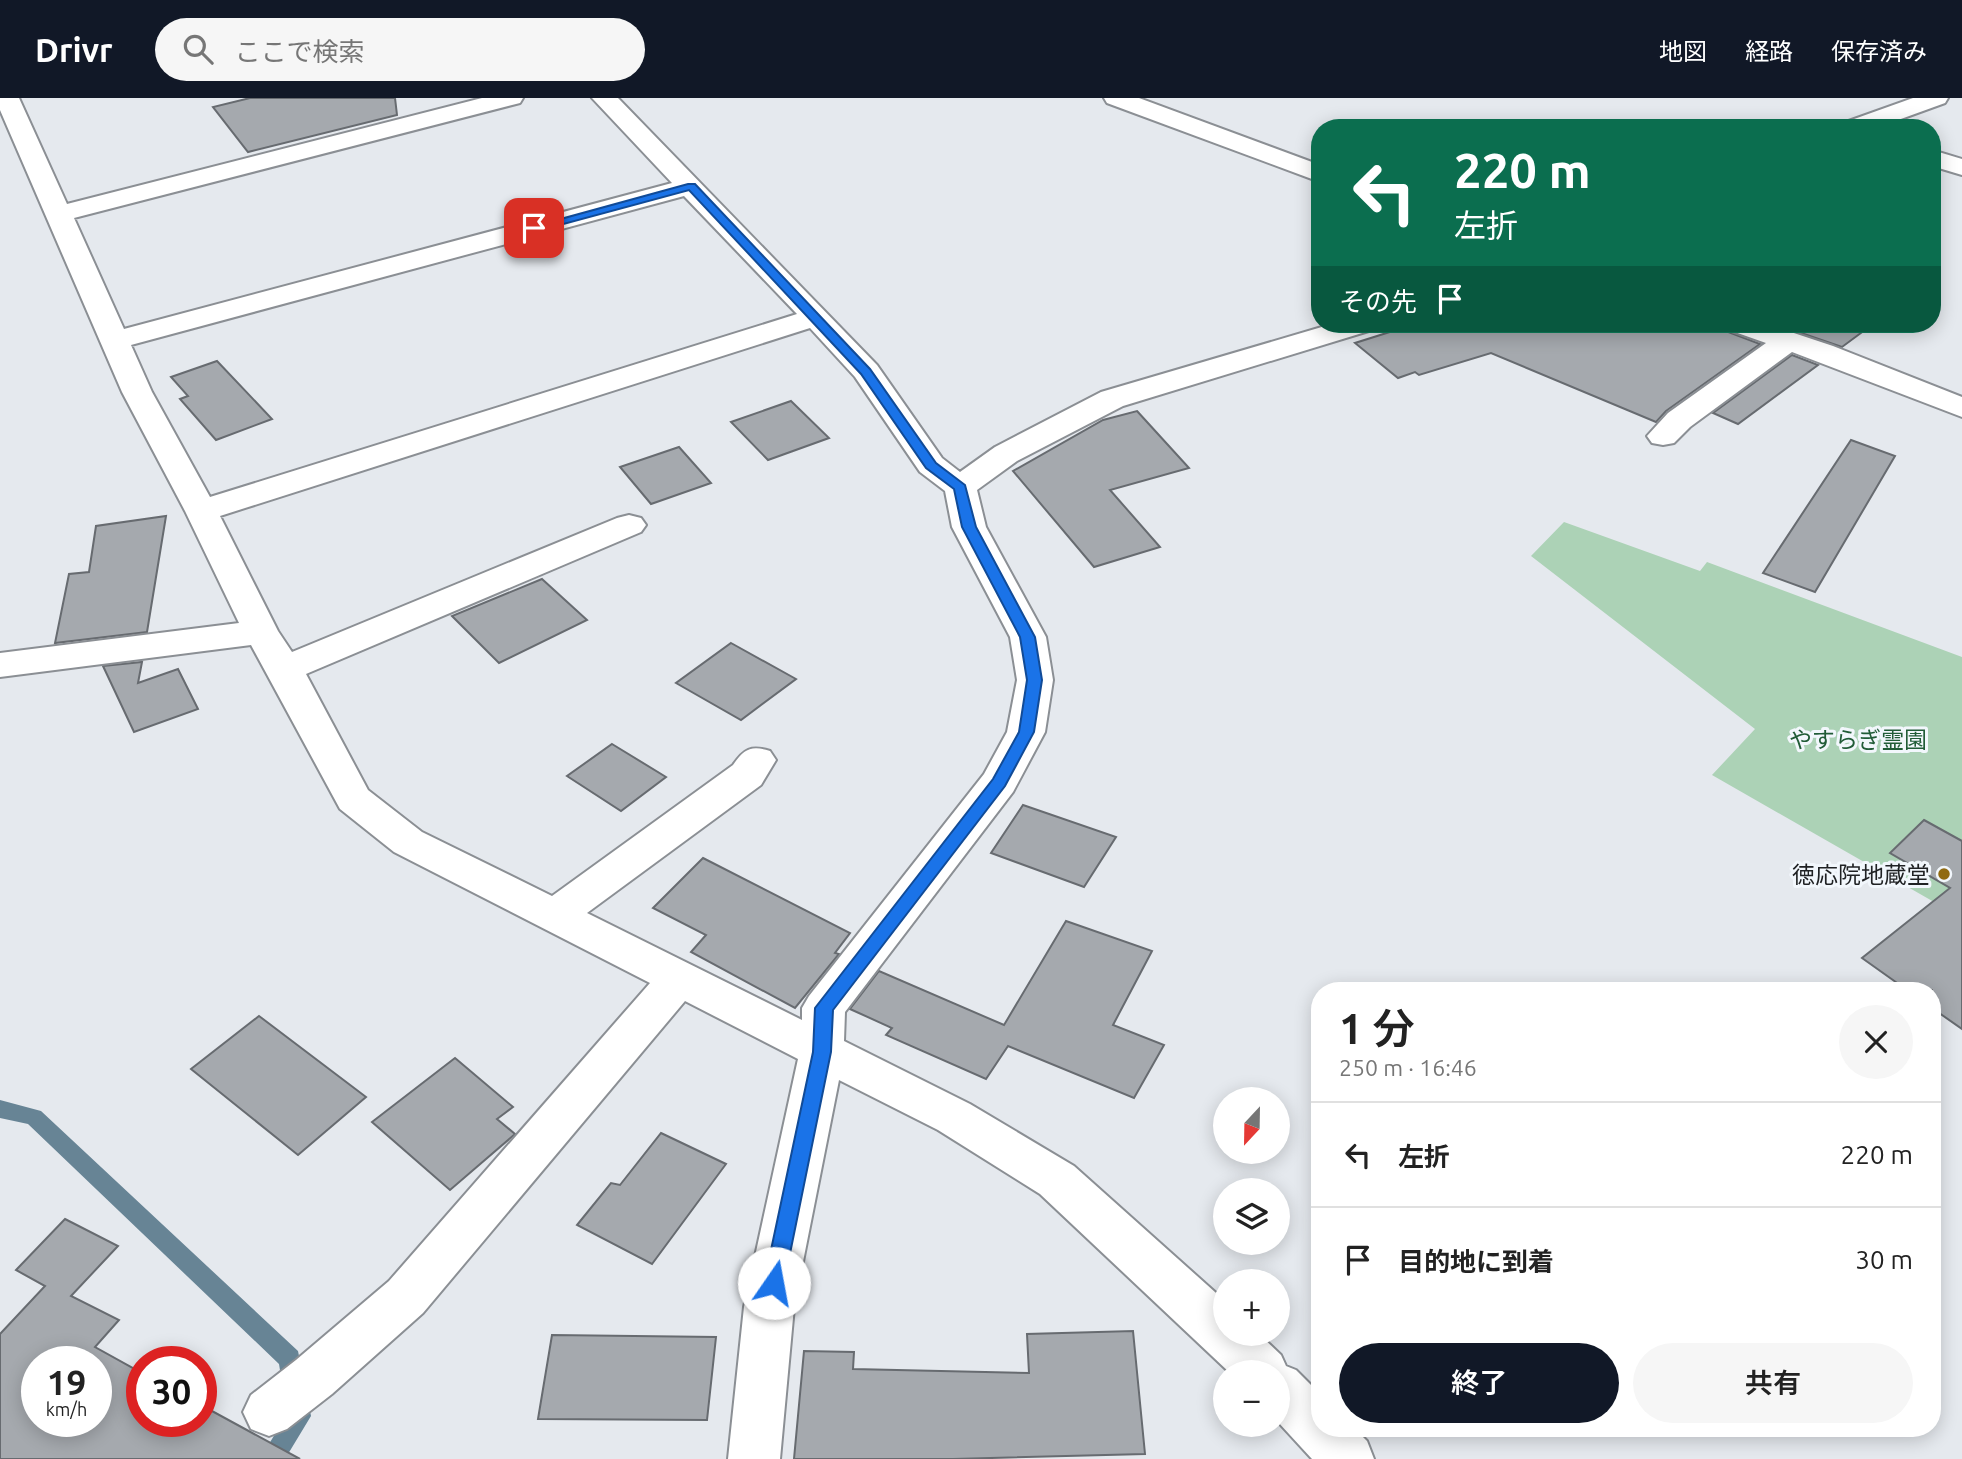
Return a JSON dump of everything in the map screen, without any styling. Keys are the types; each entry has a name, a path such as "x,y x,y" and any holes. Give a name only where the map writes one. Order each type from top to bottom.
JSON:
{"street":[{"path":"7,98 137,392 201,511 261,632 285,669 354,799 408,842 954,1117 1057,1180 1213,1322"},
{"path":"59,214 511,98"},
{"path":"604,98 866,371 931,466 960,488 969,527 1028,637 1035,680 1026,732 999,782 824,1008 822,1052 769,1307 754,1459"},
{"path":"1116,98 1311,171"},
{"path":"1878,119 1937,98"},
{"path":"1941,161 1962,167"},
{"path":"115,340 691,186"},
{"path":"201,511 816,317"},
{"path":"960,488 1006,454 1112,398 1332,333"},
{"path":"1764,333 1962,408"},
{"path":"1663,436 1679,420 1787,341"},
{"path":"285,669 629,525"},
{"path":"0,665 261,632"},
{"path":"554,916 747,775 757,760"},
{"path":"269,1412 314,1377 406,1297 678,979"},
{"path":"1238,1346 1251,1360"},
{"path":"1290,1399 1311,1421"},
{"path":"1327,1437 1348,1459"}],"green space":[{"name":"やすらぎ霊園","path":"1564,522 1700,571 1707,562 1962,657 1962,918 1712,775 1755,729 1531,556"}],"building":[{"path":"250,98 395,98 397,115 248,152 213,107"},
{"path":"1387,333 1731,333 1760,344 1666,411 1656,422 1491,353 1419,375 1415,372 1398,378 1355,343"},
{"path":"1801,333 1861,333 1842,347"},
{"path":"1792,355 1818,365 1738,424 1713,413"},
{"path":"217,361 272,419 216,440 180,399 188,396 171,377"},
{"path":"791,401 829,438 768,460 731,422"},
{"path":"1137,411 1189,468 1110,490 1160,547 1094,567 1013,471 1103,420"},
{"path":"1851,440 1895,456 1815,592 1763,573"},
{"path":"679,447 711,483 651,504 620,467"},
{"path":"166,516 147,632 55,643 69,574 89,572 96,526"},
{"path":"542,579 587,620 499,663 452,616"},
{"path":"731,643 796,679 741,720 676,683"},
{"path":"142,662 138,683 178,669 198,709 134,732 103,666"},
{"path":"612,744 666,777 621,811 567,776"},
{"path":"1023,805 1116,837 1084,887 991,853"},
{"path":"1924,820 1962,841 1962,1029 1941,1014 1941,982 1896,982 1862,958 1950,888 1890,853"},
{"path":"703,858 850,933 835,953 839,954 795,1008 691,952 706,935 653,908"},
{"path":"1066,921 1152,951 1113,1025 1164,1045 1134,1098 1008,1046 986,1079 886,1035 892,1028 850,1009 879,971 1004,1025"},
{"path":"259,1016 366,1097 298,1155 191,1069"},
{"path":"455,1058 513,1107 497,1119 515,1134 450,1190 372,1122"},
{"path":"661,1133 726,1164 652,1264 577,1225 611,1183 620,1185"},
{"path":"65,1219 118,1246 71,1296 119,1320 96,1346 21,1346 21,1437 112,1437 112,1356 126,1364 126,1437 217,1437 217,1414 300,1459 0,1459 0,1334 45,1286 16,1270"},
{"path":"1133,1331 1145,1454 953,1459 794,1459 804,1351 854,1352 853,1369 1029,1373 1027,1334"},
{"path":"552,1335 716,1337 707,1420 538,1419"}],"waterway":[{"path":"0,1109 34,1117 290,1359 299,1416 272,1459"}],"place":[{"name":"徳応院地蔵堂","path":"1944,874"}],"route":[{"path":"534,228 691,186 866,371 931,466 960,488 969,527 1028,637 1035,680 1026,732 1008,766 999,782 824,1008 822,1052 774,1283"}]}
